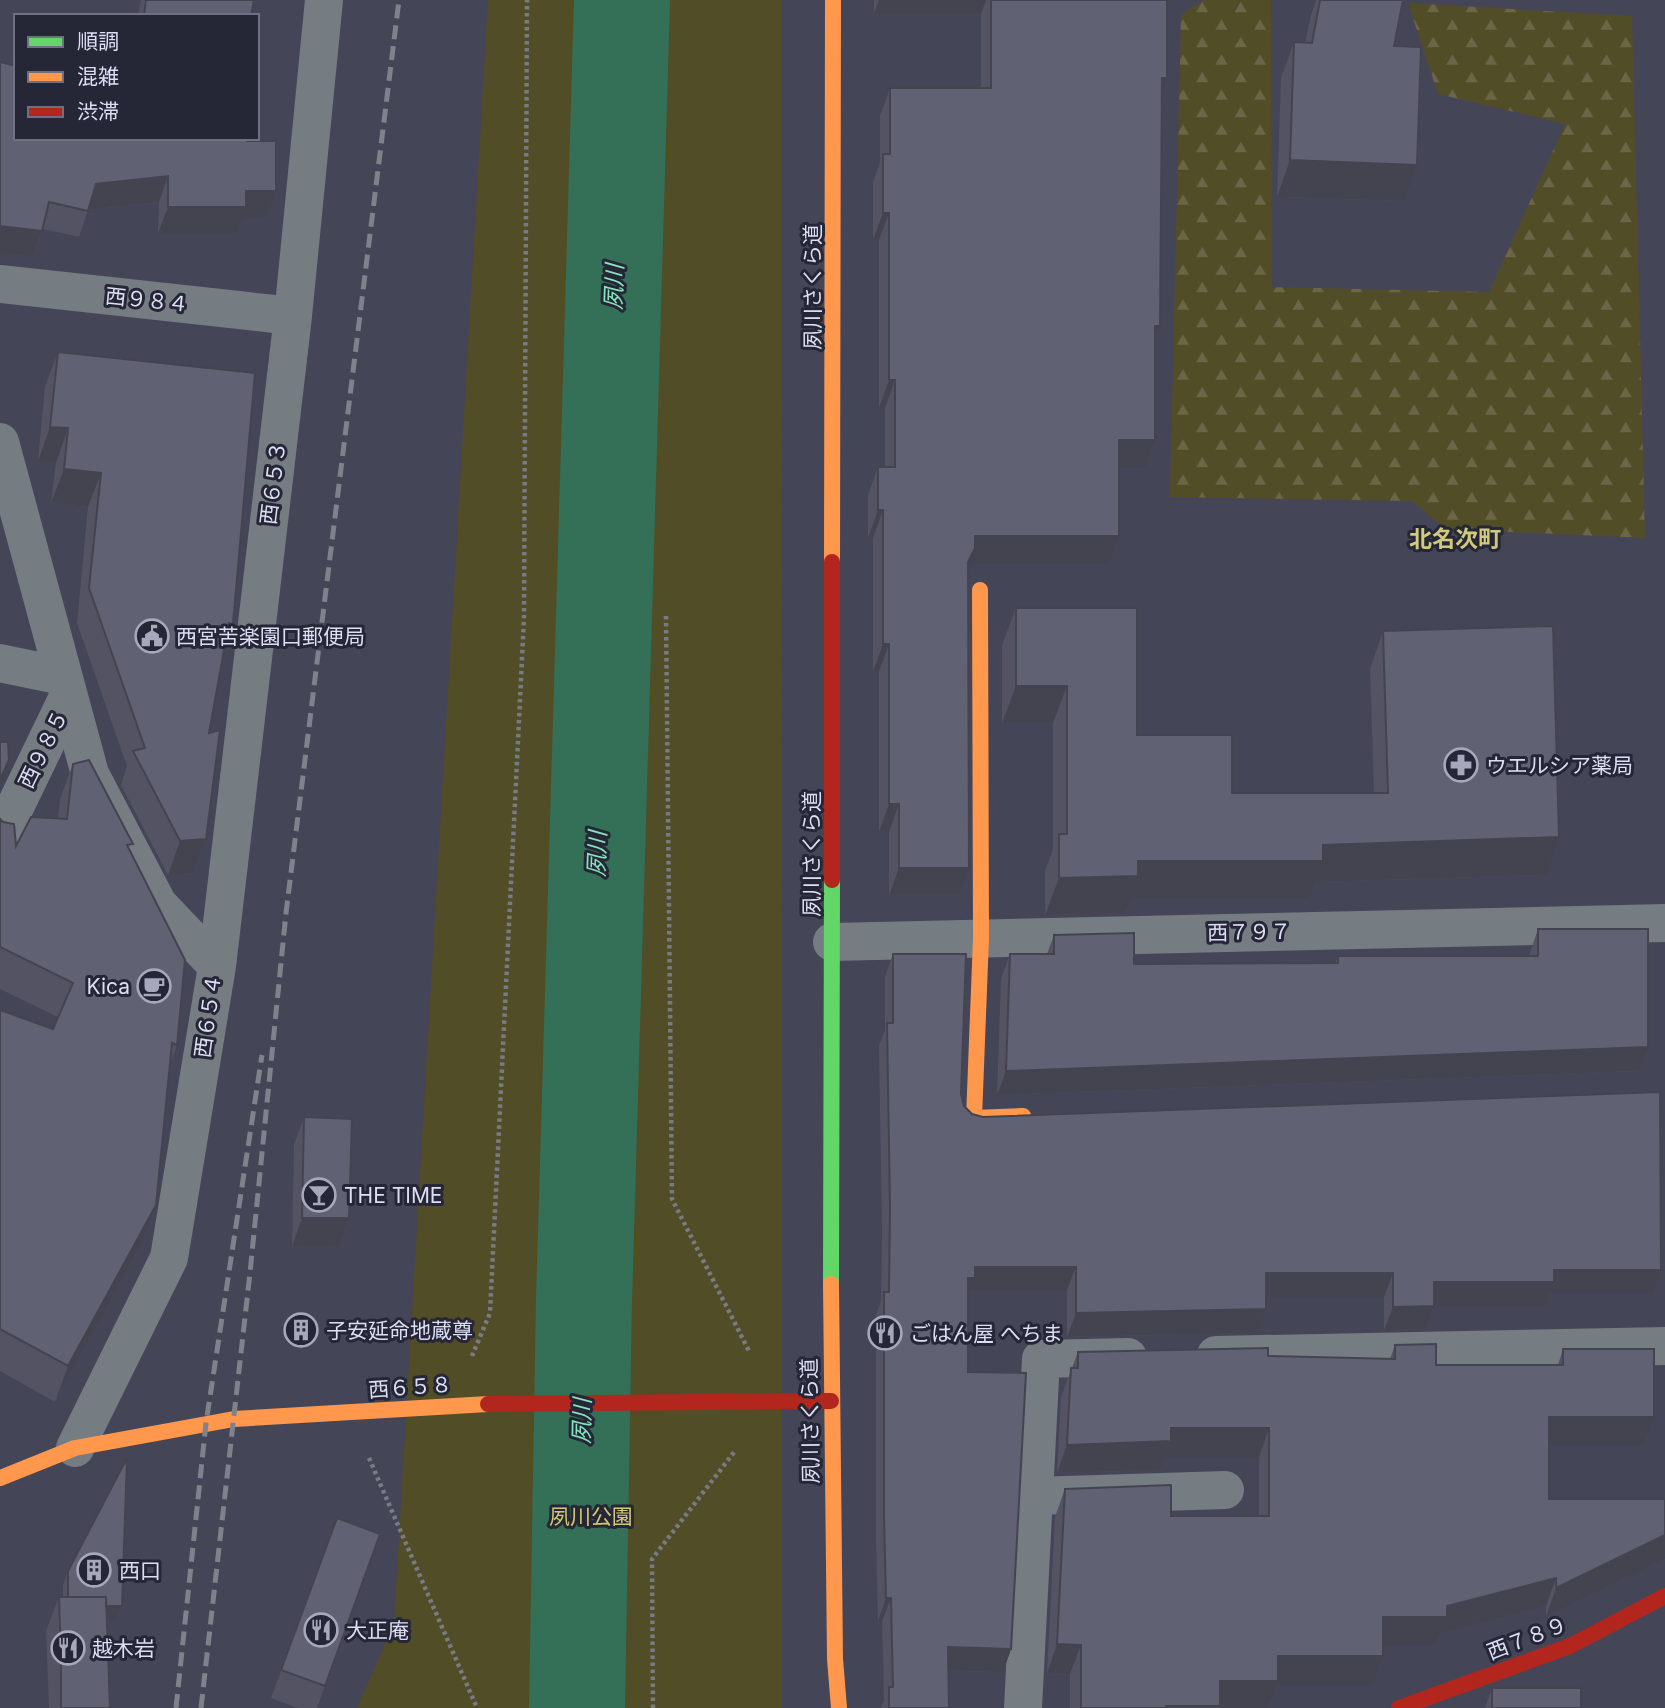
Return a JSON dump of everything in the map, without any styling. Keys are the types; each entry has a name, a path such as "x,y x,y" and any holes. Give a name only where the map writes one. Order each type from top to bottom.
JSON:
{"street":[{"name":"西６５３","path":"217,966 293,316 324,0"},
{"name":"夙川さくら道","path":"834,0 831,1401 835,1659 839,1708"},
{"name":"西９８４","path":"0,284 293,316"},
{"name":"西６５４","path":"0,442 90,774 158,904 217,966 169,1258 75,1448"},
{"path":"980,590 981,938 974,1118 1043,1115"},
{"path":"0,663 65,687"},
{"name":"西９８５","path":"0,838 65,687"},
{"name":"西７９７","path":"832,942 1665,923"},
{"path":"1023,1708 1041,1359 1665,1346"},
{"name":"西６５８","path":"0,1478 75,1448 234,1419 473,1404 831,1401"},
{"path":"1034,1496 1226,1490"},
{"name":"西７８９","path":"1399,1708 1570,1646 1665,1596"}],"path":[{"path":"452,1405 491,1313 524,618 527,0"},
{"path":"653,1708 652,1559 774,1401 672,1199 666,616"},
{"path":"349,1412 478,1708"}],"green space":[{"name":"夙川公園","path":"488,0 781,0 782,1708 357,1708 394,1623"},
{"path":"1204,0 1271,0 1272,287 1489,292 1565,124 1438,94 1408,3 1632,16 1645,538 1445,529 1412,501 1170,497 1181,15"}],"building":[{"path":"146,0 254,0 251,14 144,14"},
{"path":"991,0 1167,0 1167,78 1162,78 1160,326 1155,326 1155,440 1119,440 1119,536 975,536 975,548 968,562 969,868 899,868 899,804 889,804 889,644 883,644 883,510 878,510 878,467 895,467 895,380 889,380 889,213 883,213 883,154 890,154 890,88 991,88"},
{"path":"1320,0 1403,0 1394,46 1421,47 1417,165 1290,160 1294,42 1312,43"},
{"path":"0,62 14,66 14,140 276,141 276,191 246,191 246,207 168,207 168,176 96,184 88,211 49,202 42,231 0,226"},
{"path":"58,352 255,373 233,624 229,623 209,733 220,730 206,839 180,841 133,751 145,748 89,588 101,473 64,469 68,428 50,427"},
{"path":"1016,608 1137,608 1137,735 1232,735 1232,793 1388,793 1383,631 1553,626 1559,837 1323,845 1323,861 1138,861 1138,876 1059,878 1059,834 1067,834 1067,686 1016,686"},
{"path":"0,742 8,742 9,760 0,779"},
{"path":"89,760 133,844 127,845 185,960 177,1045 172,1043 156,1205 68,1366 0,1329 0,1010 53,1029 73,983 0,947 0,819 14,824 16,846 31,817 67,819 73,764"},
{"path":"1538,929 1648,929 1648,1047 1006,1071 1010,954 1054,954 1054,935 1134,933 1134,964 1338,963 1338,956 1538,956"},
{"path":"893,954 966,954 961,1094 964,1106 972,1114 983,1117 1660,1092 1661,1270 1554,1270 1554,1282 1434,1282 1434,1306 1393,1307 1393,1273 1266,1273 1266,1309 1076,1313 1076,1267 975,1267 975,1278 968,1278 968,1372 1026,1373 1011,1649 948,1647 949,1708 889,1708 889,1687 893,1687 891,1598 886,1598 884,1516 884,1292 889,1292 887,1023 893,1023"},
{"path":"304,1117 352,1119 349,1218 302,1218"},
{"path":"1436,1344 1436,1365 1563,1365 1563,1349 1654,1349 1654,1417 1549,1417 1549,1499 1665,1499 1665,1535 1556,1588 1556,1578 1447,1606 1447,1617 1383,1617 1383,1656 1278,1656 1278,1681 1220,1681 1220,1706 1081,1708 1081,1645 1057,1644 1065,1489 1171,1485 1171,1516 1269,1516 1269,1428 1171,1428 1171,1441 1067,1445 1071,1368 1078,1368 1078,1352 1268,1348 1268,1356 1395,1359 1395,1345"},
{"name":"西口","path":"127,1458 122,1606 106,1606 106,1597 68,1597 68,1571"},
{"name":"大正庵","path":"337,1518 380,1534 325,1686 281,1670"},
{"path":"59,1597 106,1597 110,1708 61,1708"},
{"path":"1492,1688 1581,1688 1581,1708 1492,1708"}],"waterway":[{"name":"夙川","path":"577,1708 584,1300 622,0"}],"railway":[{"path":"201,1708 250,1273 286,913 399,0"},
{"path":"176,1708 206,1423 262,1055"}],"traffic: fast":[{"path":"831,1284 832,880"}],"traffic: slow":[{"path":"832,562 833,0"},
{"path":"980,590 981,938 974,1118 1023,1116"},
{"path":"831,1284 835,1659 839,1708"},
{"path":"0,1478 75,1448 234,1419 488,1404"}],"traffic: jam":[{"path":"832,562 832,880"},
{"path":"488,1404 831,1401"},
{"path":"1399,1708 1570,1646 1665,1596"}],"place":[{"name":"西宮苦楽園口郵便局","path":"152,636"},
{"name":"ウエルシア薬局","path":"1461,765"},
{"name":"Kica","path":"154,986"},
{"name":"THE TIME","path":"319,1195"},
{"name":"子安延命地蔵尊","path":"301,1330"},
{"name":"ごはん屋 へちま","path":"885,1333"},
{"name":"西口","path":"94,1570"},
{"name":"大正庵","path":"321,1630"},
{"name":"越木岩","path":"68,1648"}],"district":[{"name":"北名次町","path":"1455,539"}]}
